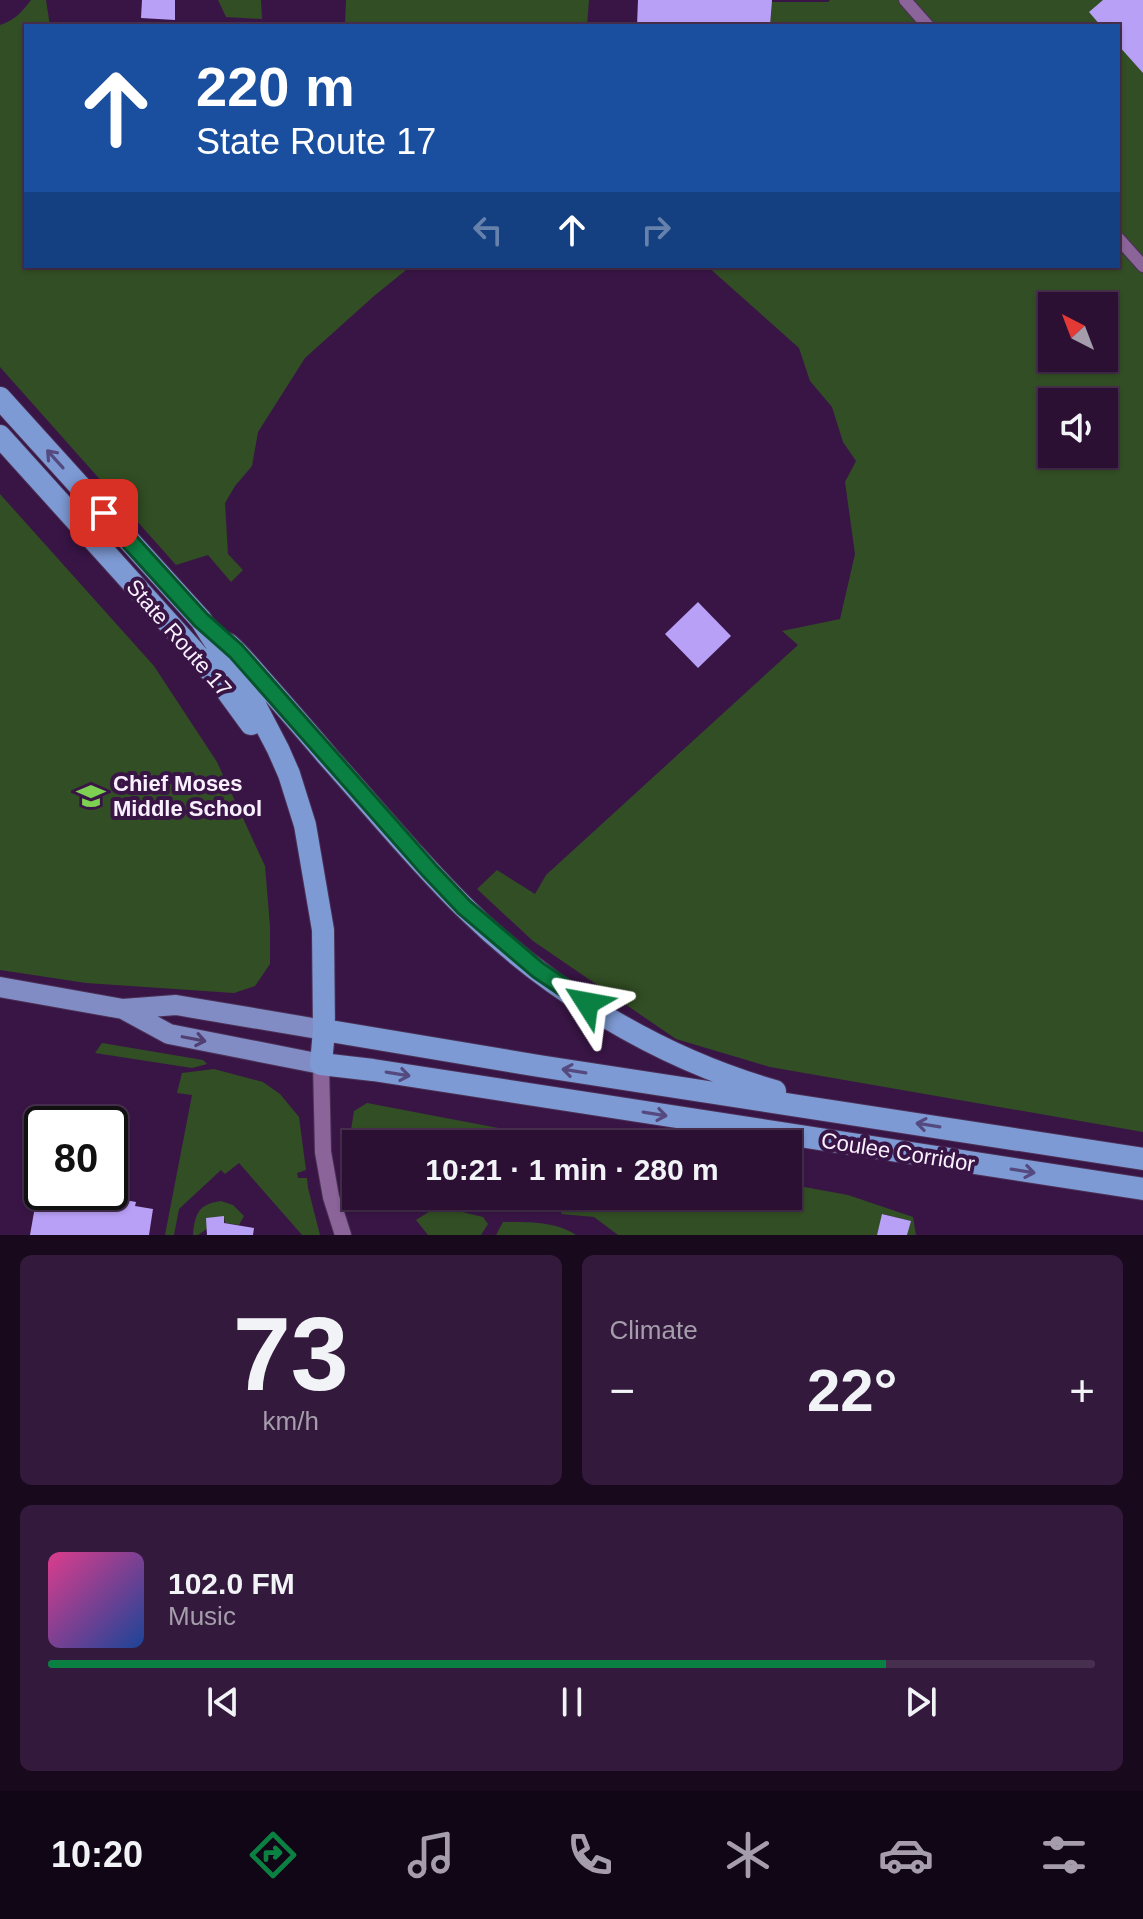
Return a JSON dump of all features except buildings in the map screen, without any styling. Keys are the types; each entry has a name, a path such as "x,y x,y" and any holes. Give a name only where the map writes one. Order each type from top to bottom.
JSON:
{"highway":[{"name":"State Route 17","path":"0,398 201,620 253,701 284,761 305,825 323,930 324,1030 321,1064"},
{"name":"State Route 17","path":"0,436 224,687 245,716 278,774 313,868"},
{"path":"201,620 236,651 464,907 538,970 603,1014 686,1059 752,1084 845,1112"},
{"name":"Coulee Corridor","path":"324,1030 1143,1159"},
{"name":"Coulee Corridor","path":"321,1064 1143,1189"}],"main road":[{"path":"0,987 123,1009 176,1005 324,1030"},
{"path":"123,1009 169,1034 321,1064"}],"street":[{"path":"905,0 926,24"},
{"path":"1120,240 1143,266"},
{"path":"321,1064 323,1152 331,1197 343,1235"}],"green space":[{"path":"31,0 46,0 50,24 24,24 24,268 409,268 305,358 258,432 252,466 225,503 228,554 243,570 231,582 208,555 176,565 0,367 0,25 18,15"},
{"path":"218,0 261,0 262,19 226,17"},
{"path":"346,0 589,0 587,24 345,24"},
{"path":"1143,0 1143,1132 770,1067 676,1039 533,941 477,889 497,870 535,894 546,875 798,645 782,631 840,619 855,554 845,482 856,461 843,442 832,407 810,381 799,348 709,268 1120,268 1120,24 770,24 771,2"},
{"name":"Chief Moses Middle School","path":"0,494 154,666 217,762 265,866 270,964 255,986 234,993 86,983 0,970"},
{"path":"102,1043 203,1060 207,1064 192,1068 95,1053"},
{"path":"214,1069 263,1082 280,1094 299,1117 306,1170 297,1173 298,1178 307,1178 320,1235 302,1235 239,1163 225,1174 221,1170 179,1209 174,1235 165,1235 192,1095 177,1093 182,1073"},
{"path":"367,1103 509,1130 351,1130 354,1111"},
{"path":"802,1187 848,1195 913,1217 916,1235 907,1235 910,1221 883,1214 877,1235 618,1235 594,1217 561,1214 562,1210 802,1210"},
{"path":"221,1201 233,1205 244,1216 239,1225 225,1223 224,1217 198,1235 193,1235 199,1211"},
{"path":"432,1210 454,1210 483,1217 488,1224 481,1235 428,1235 416,1220"},
{"path":"503,1222 550,1225 576,1235 496,1235"}],"place":[{"name":"Chief Moses Middle School","path":"91,796"}],"route":[{"path":"104,513 201,620 236,651 464,907 538,970 587,1003"}]}
